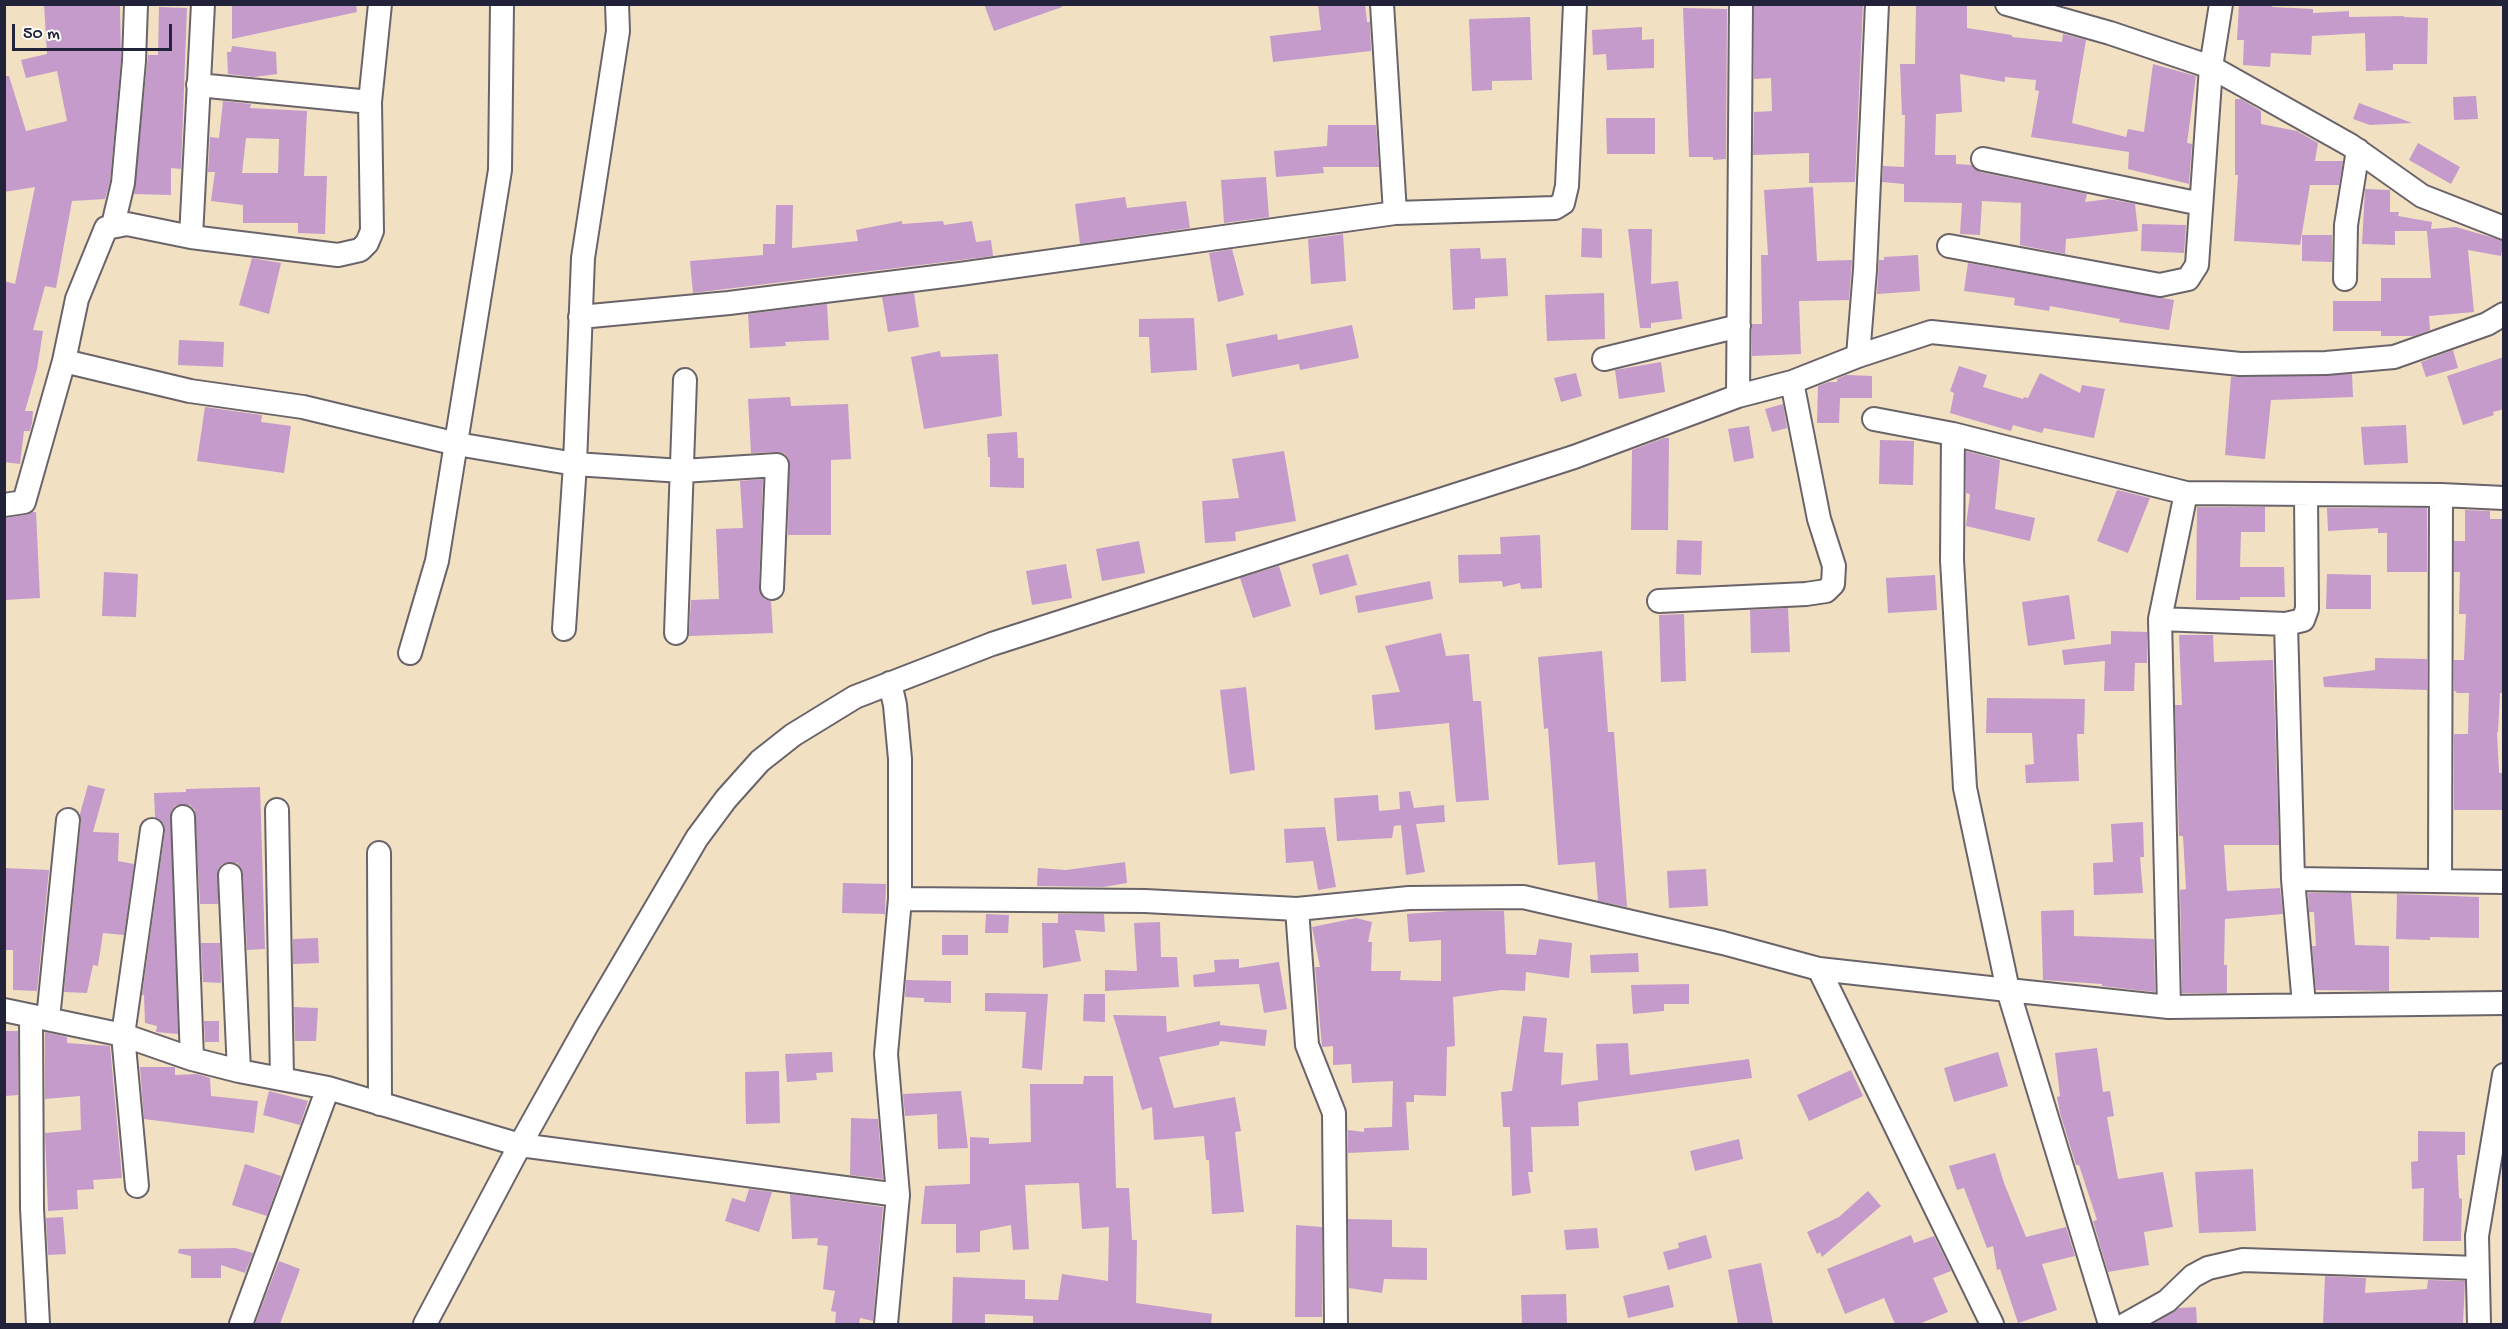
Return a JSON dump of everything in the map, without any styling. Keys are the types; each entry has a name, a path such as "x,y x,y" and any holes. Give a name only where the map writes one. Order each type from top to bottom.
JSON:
{"street":[{"path":"112,225 123,183 134,61 136,4"},
{"path":"191,237 203,4"},
{"path":"4,505 24,502 64,361 76,299 102,232 112,225 127,224 191,237 338,255 360,250 367,243 372,231 370,102 380,4"},
{"path":"410,653 437,561 500,170 502,4"},
{"path":"564,629 575,464 583,258 618,31 617,4"},
{"path":"1382,4 1395,213"},
{"path":"580,317 729,303 960,274 1395,213 1549,210 1563,204 1567,186 1575,4"},
{"path":"1738,396 1741,4"},
{"path":"1858,356 1865,270 1877,4"},
{"path":"2007,4 2110,33 2211,68 2358,150 2422,196 2504,228"},
{"path":"1949,246 2160,285 2188,279 2196,265 2211,68 2222,4"},
{"path":"198,85 370,102"},
{"path":"2345,279 2346,225 2358,150"},
{"path":"1983,159 2201,204"},
{"path":"424,1324 520,1145 697,838 760,761 793,735 855,697 992,644 1574,457 1738,396 1792,382 1858,356 1931,332 2240,364 2326,363 2394,357 2487,324 2504,314"},
{"path":"1604,359 1739,326"},
{"path":"64,361 190,391 303,408 457,444 575,464 682,471 777,465 772,588"},
{"path":"676,633 685,380"},
{"path":"1659,601 1806,594 1826,591 1833,584 1834,566 1819,519 1792,382"},
{"path":"1874,419 1953,434 2186,493 2441,495 2504,498"},
{"path":"1953,434 1952,560 1965,788 2008,990 2110,1324"},
{"path":"2169,1007 2160,619 2186,493"},
{"path":"2160,619 2286,624 2300,622 2307,616 2306,494"},
{"path":"2440,881 2441,495"},
{"path":"2286,624 2293,879 2304,1005"},
{"path":"886,1324 898,1195 886,1054 900,898 900,759 895,705 890,684"},
{"path":"277,810 282,1078"},
{"path":"183,817 192,1059"},
{"path":"38,1324 33,1208 39,1018 68,820"},
{"path":"137,1186 123,1035 153,830"},
{"path":"379,853 380,1104"},
{"path":"230,875 239,1071"},
{"path":"2293,879 2504,882"},
{"path":"900,898 1145,901 1297,909 1409,898 1523,897 1723,943 1819,969 2008,990 2169,1007 2504,1003"},
{"path":"1297,909 1307,1045 1334,1113 1336,1324"},
{"path":"1819,969 1992,1324"},
{"path":"4,1010 123,1035 192,1059 239,1071 328,1088 520,1145 898,1195"},
{"path":"2479,1324 2477,1236 2504,1076"},
{"path":"241,1324 328,1088"},
{"path":"2126,1324 2167,1301 2193,1276 2208,1268 2243,1260 2477,1268"}],"building":[{"path":"44,4 120,4 121,60 110,181 105,199 72,201 56,288 45,286 33,330 43,331 37,369 25,411 33,411 32,423 30,431 24,431 20,464 4,462 4,281 15,284 35,187 4,192 4,76 9,76 26,131 67,121 57,71 26,78 21,60 47,54"},
{"path":"232,4 356,4 357,12 232,39"},
{"path":"984,4 1062,4 1062,7 994,31"},
{"path":"1318,4 1365,4 1367,22 1370,22 1371,51 1273,62 1270,36 1321,30"},
{"path":"1754,4 1863,4 1855,182 1809,183 1809,153 1753,155 1754,112 1772,111 1771,78 1754,79"},
{"path":"1916,4 1967,4 1967,28 2012,35 2012,37 2062,42 2063,34 2086,40 2072,123 2126,137 2128,129 2144,132 2153,64 2196,76 2187,143 2192,144 2189,184 2128,169 2129,152 2031,137 2039,91 2035,90 2036,80 2005,77 2005,82 1960,74 1962,112 1936,114 1935,155 1956,155 1956,164 1971,165 1980,172 2087,194 2085,202 2109,199 2135,204 2138,231 2066,239 2065,254 2020,245 2021,203 1982,201 1980,235 1960,234 1962,203 1904,202 1904,184 1882,182 1883,166 1904,167 1905,115 1902,115 1900,64 1915,64"},
{"path":"2239,4 2272,4 2272,7 2313,9 2313,13 2349,11 2349,17 2428,18 2427,64 2393,64 2393,70 2366,71 2365,33 2312,36 2311,55 2271,53 2270,67 2243,65 2244,40 2237,40"},
{"path":"159,7 187,8 181,169 171,168 171,195 134,194 148,55 158,55"},
{"path":"1683,8 1727,9 1726,159 1689,157"},
{"path":"1530,17 1532,80 1492,81 1492,90 1472,91 1469,19"},
{"path":"1642,27 1642,40 1654,39 1654,68 1607,70 1606,54 1593,55 1592,30"},
{"path":"232,46 276,52 277,74 254,77 228,74 227,52 231,52"},
{"path":"2476,96 2478,119 2454,120 2453,97"},
{"path":"2235,99 2241,99 2261,111 2261,124 2297,131 2318,143 2315,161 2343,161 2339,185 2310,185 2300,245 2234,241 2238,175 2235,175"},
{"path":"223,101 251,104 250,108 307,111 304,176 327,176 325,234 298,233 298,223 243,223 243,205 211,201 215,172 208,172 210,137 219,138","holes":["246,138 279,139 278,173 242,173"]},
{"path":"2359,103 2412,123 2370,125 2353,119"},
{"path":"1606,118 1655,118 1655,154 1607,154"},
{"path":"1328,125 1376,125 1379,167 1323,167 1324,173 1276,177 1274,151 1327,146"},
{"path":"2418,143 2460,167 2451,184 2409,160"},
{"path":"1266,177 1269,217 1224,223 1221,180"},
{"path":"1813,187 1817,261 1852,260 1849,300 1799,301 1801,354 1752,356 1752,324 1762,324 1761,255 1768,255 1764,190"},
{"path":"2365,189 2390,190 2390,212 2399,212 2398,216 2432,222 2431,229 2456,227 2504,241 2501,256 2468,250 2474,312 2429,316 2430,330 2414,336 2381,336 2381,331 2333,331 2333,301 2381,301 2381,278 2431,278 2427,231 2395,231 2395,245 2362,244"},
{"path":"1125,197 1127,208 1186,201 1190,228 1080,244 1075,204"},
{"path":"776,205 793,205 792,248 858,241 856,230 902,221 902,224 943,221 944,225 972,221 976,242 991,240 993,256 693,293 690,261 763,255 763,244 775,244"},
{"path":"2142,224 2186,225 2184,253 2141,251"},
{"path":"1582,228 1602,229 1602,258 1581,257"},
{"path":"1628,229 1652,229 1651,284 1678,281 1682,319 1651,323 1651,328 1640,328"},
{"path":"1343,234 1346,281 1311,284 1308,239"},
{"path":"2302,235 2332,235 2332,262 2302,261"},
{"path":"1480,248 1481,259 1506,258 1508,296 1475,298 1475,309 1453,310 1450,249"},
{"path":"1232,249 1244,295 1218,302 1209,253"},
{"path":"1918,255 1920,291 1877,294 1879,260 1884,260 1884,257"},
{"path":"252,258 281,263 269,314 239,305"},
{"path":"1968,263 2174,300 2169,330 2119,322 2120,319 2050,306 2049,311 2014,305 2015,298 1964,291"},
{"path":"914,293 919,327 888,332 882,297"},
{"path":"1604,293 1605,339 1547,341 1545,295"},
{"path":"827,304 829,340 785,342 786,346 750,348 748,314"},
{"path":"1194,318 1197,370 1151,373 1149,337 1139,337 1139,319"},
{"path":"1352,325 1359,358 1300,370 1299,364 1232,377 1226,344 1277,334 1278,340"},
{"path":"179,340 224,342 223,367 178,365"},
{"path":"2453,350 2458,368 2426,377 2421,362"},
{"path":"940,351 941,357 998,354 1002,416 924,429 911,357"},
{"path":"2504,357 2504,409 2493,412 2494,415 2463,425 2447,376"},
{"path":"1661,362 1665,392 1619,399 1615,370"},
{"path":"1959,366 1987,375 1983,387 2023,399 2028,398 2040,373 2080,393 2082,385 2105,389 2094,438 2044,428 2042,433 2013,425 2011,431 1950,413 1954,393 1950,391"},
{"path":"1576,373 1582,396 1561,402 1554,378"},
{"path":"2352,374 2353,397 2271,400 2265,459 2225,455 2231,377"},
{"path":"1846,375 1872,376 1872,398 1840,398 1839,423 1817,423 1818,386 1837,382 1837,379"},
{"path":"790,397 791,406 848,404 851,459 831,460 831,535 788,535 789,459 784,453 751,453 748,399"},
{"path":"1783,404 1787,428 1772,432 1765,409"},
{"path":"205,407 262,415 261,422 291,426 284,473 197,461"},
{"path":"2406,425 2408,463 2364,465 2361,427"},
{"path":"1749,426 1754,458 1734,462 1728,429"},
{"path":"1017,432 1018,458 1024,458 1024,488 990,487 987,434"},
{"path":"1669,438 1668,530 1631,530 1632,450"},
{"path":"1880,440 1914,441 1913,485 1879,484"},
{"path":"1284,451 1296,521 1235,532 1236,541 1205,543 1202,501 1239,498 1232,459"},
{"path":"1966,451 2000,460 1995,509 2035,518 2030,541 1966,526 1970,494 1966,493"},
{"path":"763,479 759,587 764,599 771,601 773,633 689,636 691,600 719,599 716,529 743,528 740,481"},
{"path":"2117,490 2150,498 2128,553 2097,541"},
{"path":"2197,507 2265,507 2265,532 2241,532 2240,567 2284,567 2285,597 2196,600"},
{"path":"2327,508 2427,508 2427,572 2387,572 2387,533 2378,533 2378,528 2328,531"},
{"path":"2465,510 2490,511 2490,519 2504,519 2504,693 2500,693 2497,732 2499,773 2504,773 2504,810 2454,810 2454,734 2468,734 2469,693 2457,693 2454,690 2454,660 2464,660 2466,614 2459,614 2460,572 2454,572 2454,541 2465,541"},
{"path":"36,512 40,598 4,600 4,518"},
{"path":"1540,535 1542,588 1521,589 1520,583 1503,587 1502,581 1459,583 1458,555 1501,554 1500,537"},
{"path":"1677,540 1702,541 1701,575 1676,574"},
{"path":"1139,541 1145,573 1102,581 1096,549"},
{"path":"1348,554 1357,585 1320,595 1312,564"},
{"path":"1066,564 1072,598 1032,605 1026,571"},
{"path":"1279,566 1291,606 1253,618 1240,578"},
{"path":"104,572 138,574 136,617 102,616"},
{"path":"2327,574 2371,575 2371,609 2326,609"},
{"path":"1935,575 1937,610 1888,613 1886,578"},
{"path":"1430,581 1433,599 1358,613 1355,596"},
{"path":"2069,595 2075,639 2028,646 2022,602"},
{"path":"1788,608 1790,652 1751,653 1750,610"},
{"path":"1684,614 1686,681 1661,682 1659,615"},
{"path":"2111,631 2147,632 2147,663 2135,663 2134,691 2104,691 2105,661 2064,665 2062,650 2111,644"},
{"path":"1441,633 1446,656 1469,654 1473,701 1481,701 1489,800 1456,802 1449,723 1375,730 1372,695 1400,692 1385,646"},
{"path":"2179,635 2213,635 2214,662 2273,660 2279,845 2224,845 2227,891 2280,888 2283,914 2225,919 2224,965 2227,965 2227,993 2182,993 2180,890 2186,889 2183,836 2179,836 2175,705 2182,705"},
{"path":"1602,651 1608,732 1614,732 1627,907 1598,901 1595,862 1558,865 1548,728 1544,729 1538,657"},
{"path":"2375,658 2427,659 2427,690 2324,687 2323,677 2375,670"},
{"path":"1246,687 1255,770 1230,774 1220,690"},
{"path":"1987,698 2085,699 2084,734 2077,734 2079,781 2026,783 2025,765 2034,764 2032,733 1986,733"},
{"path":"88,785 105,789 93,832 119,833 118,861 134,864 124,935 103,933 98,966 93,965 87,993 64,992 80,814"},
{"path":"260,787 265,949 247,950 243,874 237,863 222,864 218,869 218,904 200,904 195,810 190,805 183,804 175,806 171,811 178,1034 156,1032 157,1026 145,1023 144,995 142,995 165,832 164,824 155,817 154,793 186,792 186,789"},
{"path":"1410,791 1414,808 1444,805 1445,822 1416,824 1425,872 1406,875 1401,825 1394,826 1392,838 1337,841 1334,798 1378,795 1379,811 1400,809 1399,792"},
{"path":"2143,822 2144,857 2140,857 2143,893 2094,895 2093,863 2113,862 2111,824"},
{"path":"1325,827 1336,887 1318,890 1313,861 1286,863 1284,829"},
{"path":"1125,862 1127,883 1103,887 1037,886 1038,868 1066,870"},
{"path":"4,868 49,870 37,991 13,990 13,950 4,950"},
{"path":"1706,869 1708,906 1669,908 1667,871"},
{"path":"843,883 886,884 885,914 842,913"},
{"path":"2308,893 2351,893 2355,945 2389,946 2389,991 2316,990 2312,946 2316,946 2314,912 2309,912"},
{"path":"2397,894 2479,897 2479,938 2396,939"},
{"path":"2074,910 2074,936 2154,939 2155,992 2102,986 2102,984 2043,980 2041,911"},
{"path":"1504,911 1506,954 1536,955 1539,939 1572,943 1569,978 1526,972 1525,991 1501,990 1453,997 1455,1046 1447,1047 1446,1096 1414,1095 1414,1102 1406,1102 1409,1150 1348,1153 1348,1130 1364,1132 1364,1128 1392,1127 1393,1081 1352,1083 1351,1064 1333,1065 1333,1046 1322,1047 1315,967 1320,967 1312,927 1356,918 1372,922 1368,942 1372,942 1371,971 1401,971 1400,980 1441,981 1441,940 1409,942 1407,914"},
{"path":"986,914 1009,915 1008,933 985,933"},
{"path":"1058,914 1104,914 1105,932 1075,930 1081,961 1043,968 1042,923 1058,923"},
{"path":"1160,922 1161,957 1177,957 1179,987 1105,991 1105,970 1137,971 1134,923"},
{"path":"942,935 968,935 968,955 942,955"},
{"path":"318,938 319,963 293,964 293,939"},
{"path":"201,943 220,943 221,983 203,982"},
{"path":"1638,953 1639,972 1591,973 1590,955"},
{"path":"1239,959 1239,968 1279,962 1287,1009 1264,1013 1259,984 1194,987 1193,975 1215,972 1214,960"},
{"path":"906,980 951,981 951,1003 924,1002 924,998 905,997"},
{"path":"1689,984 1689,1004 1664,1004 1664,1011 1633,1014 1631,985"},
{"path":"985,993 1048,994 1042,1070 1022,1068 1026,1012 985,1011"},
{"path":"1084,994 1105,994 1105,1022 1083,1021"},
{"path":"294,1007 318,1008 316,1041 295,1041"},
{"path":"1113,1015 1166,1016 1167,1032 1220,1021 1220,1025 1267,1030 1265,1046 1220,1041 1219,1045 1159,1057 1174,1108 1235,1097 1241,1131 1235,1132 1244,1212 1212,1214 1209,1160 1206,1160 1204,1136 1154,1140 1152,1107 1142,1110"},
{"path":"1523,1016 1547,1018 1544,1052 1563,1053 1561,1085 1598,1080 1596,1044 1628,1043 1630,1075 1749,1059 1752,1078 1578,1102 1579,1126 1531,1127 1533,1172 1528,1172 1531,1193 1512,1196 1510,1127 1503,1127 1501,1092 1512,1091"},
{"path":"204,1021 219,1021 219,1042 205,1042"},
{"path":"4,1031 18,1031 18,1095 4,1096"},
{"path":"45,1032 67,1037 67,1043 110,1046 122,1178 93,1180 94,1189 77,1190 78,1209 48,1211 45,1133 81,1130 80,1096 45,1099"},
{"path":"2097,1048 2103,1092 2110,1091 2114,1116 2107,1117 2118,1179 2163,1172 2173,1227 2144,1232 2149,1265 2108,1272 2093,1221 2097,1220 2079,1165 2076,1165 2057,1097 2060,1096 2055,1053"},
{"path":"832,1052 833,1072 816,1073 817,1080 787,1082 785,1054"},
{"path":"1998,1052 2008,1086 1954,1102 1944,1068"},
{"path":"140,1067 175,1067 175,1075 197,1074 210,1078 211,1096 258,1101 254,1133 144,1119"},
{"path":"1851,1070 1863,1096 1809,1121 1797,1095"},
{"path":"779,1071 780,1123 746,1124 745,1072"},
{"path":"1084,1076 1113,1076 1116,1188 1129,1188 1132,1240 1137,1240 1136,1303 1212,1314 1211,1324 1033,1323 1033,1316 985,1314 985,1324 952,1324 953,1277 1025,1280 1025,1299 1058,1300 1062,1274 1108,1281 1109,1227 1082,1229 1079,1183 1025,1185 1029,1249 1013,1250 1011,1225 980,1231 980,1252 956,1253 956,1224 921,1224 925,1186 970,1184 970,1137 989,1138 989,1144 1031,1142 1030,1084 1083,1084"},
{"path":"269,1091 308,1101 300,1125 263,1115"},
{"path":"961,1091 968,1148 938,1149 937,1114 905,1116 903,1094"},
{"path":"851,1118 878,1119 883,1179 850,1175"},
{"path":"2418,1131 2465,1132 2465,1155 2457,1155 2459,1198 2462,1199 2461,1241 2423,1241 2424,1188 2412,1189 2411,1162 2418,1161"},
{"path":"1739,1139 1743,1159 1695,1171 1690,1151"},
{"path":"1995,1153 2004,1183 2026,1237 2066,1227 2075,1256 2042,1264 2057,1310 2018,1323 2000,1269 1997,1270 1993,1246 1987,1248 1964,1188 1957,1190 1949,1166"},
{"path":"245,1164 281,1176 267,1216 232,1205"},
{"path":"2253,1169 2256,1231 2199,1233 2195,1172"},
{"path":"749,1189 772,1192 759,1232 725,1221 732,1198 745,1202"},
{"path":"1868,1191 1881,1206 1822,1257 1820,1252 1817,1254 1807,1232 1839,1217"},
{"path":"790,1194 883,1207 873,1321 860,1318 859,1324 835,1324 836,1312 831,1311 835,1291 823,1289 828,1246 817,1245 818,1238 792,1239"},
{"path":"63,1217 66,1254 48,1255 46,1218"},
{"path":"1348,1219 1392,1220 1392,1247 1427,1248 1427,1280 1384,1279 1382,1293 1349,1288"},
{"path":"1296,1225 1322,1227 1322,1317 1295,1317"},
{"path":"1597,1228 1599,1248 1566,1250 1564,1230"},
{"path":"1706,1235 1712,1258 1668,1270 1663,1252 1679,1248 1678,1243"},
{"path":"1911,1235 1914,1243 1934,1236 1949,1266 1951,1271 1933,1278 1948,1312 1919,1324 1895,1324 1884,1298 1845,1314 1827,1269"},
{"path":"235,1248 253,1253 245,1273 221,1265 221,1278 191,1278 191,1256 178,1253 179,1249"},
{"path":"279,1261 300,1269 280,1324 255,1324"},
{"path":"1761,1263 1773,1324 1738,1324 1728,1270"},
{"path":"2325,1276 2366,1278 2365,1293 2427,1289 2428,1280 2465,1281 2463,1324 2323,1324"},
{"path":"1669,1285 1674,1307 1628,1318 1623,1296"},
{"path":"1566,1294 1567,1324 1522,1324 1521,1295"},
{"path":"2196,1307 2197,1324 2153,1324 2179,1308"}]}
